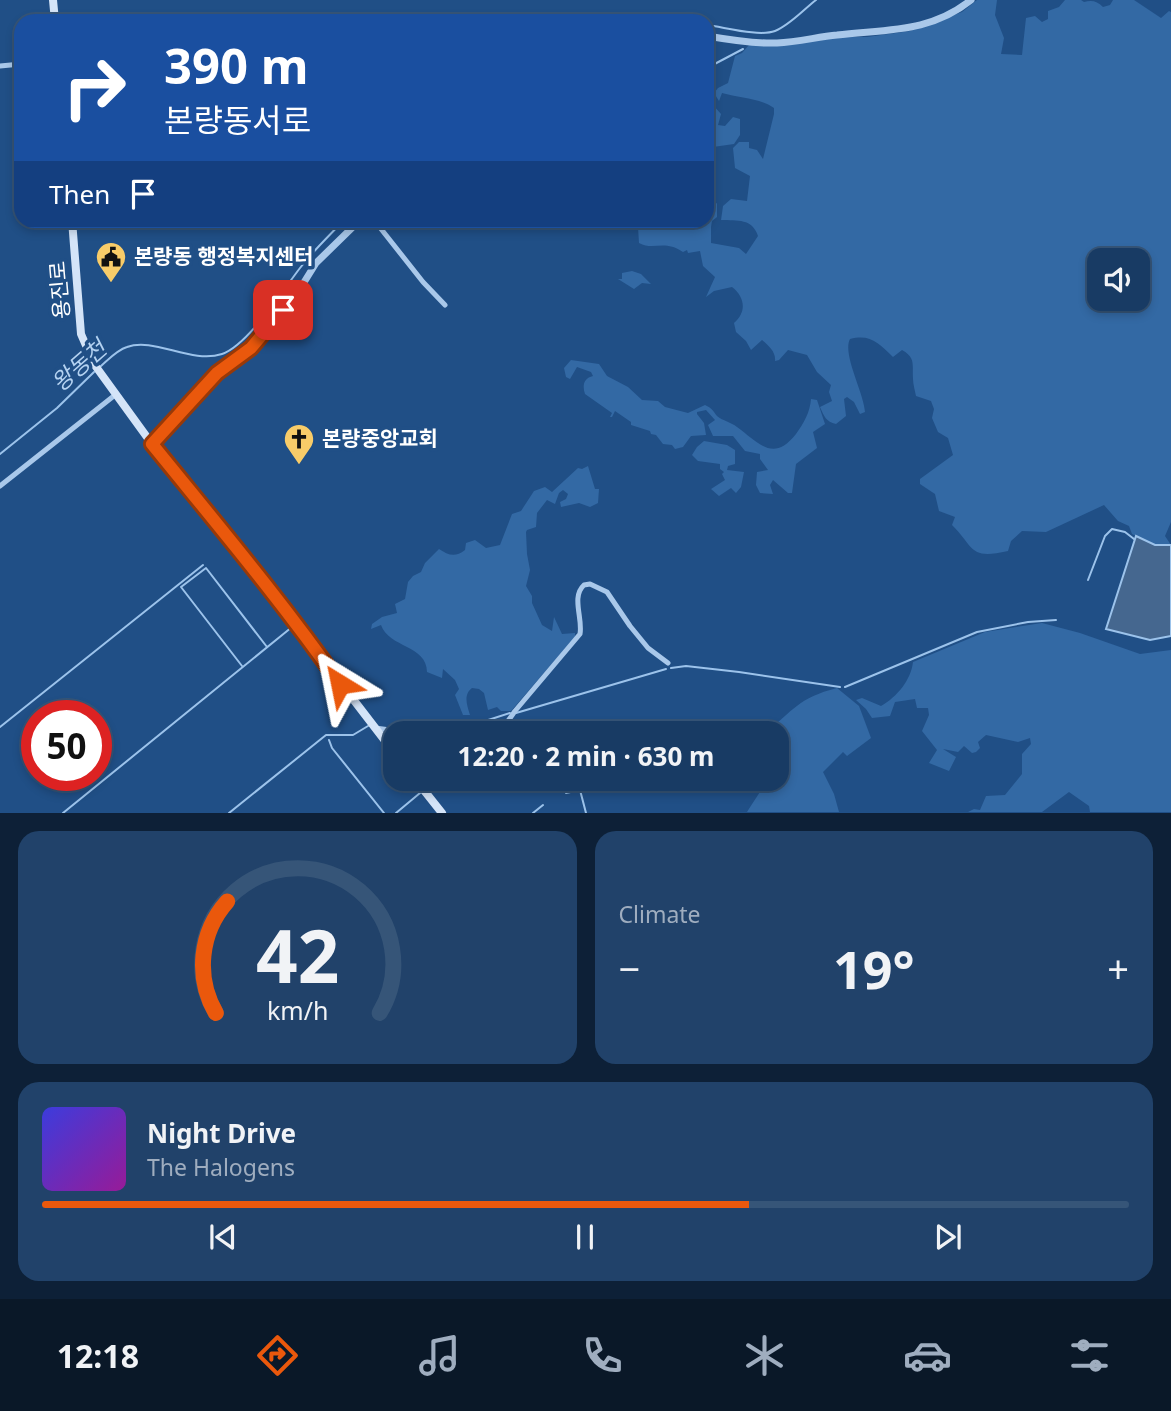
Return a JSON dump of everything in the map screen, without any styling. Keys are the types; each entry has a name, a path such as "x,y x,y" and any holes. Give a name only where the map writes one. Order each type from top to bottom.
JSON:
{"main road":[{"name":"용진로","path":"73,228 81,334 95,366 152,444 242,553 383,739"},
{"path":"425,791 442,813"}],"street":[{"path":"714,37 755,43 778,43 838,34 887,32 924,25 958,10 971,0"},
{"path":"152,444 217,373 258,340 298,292 316,263 352,228"},
{"path":"380,228 445,305"},
{"path":"0,486 115,395"},
{"path":"508,721 580,634 582,626 577,595 579,588 584,585 590,584 607,592 636,634 656,656 668,663"},
{"path":"374,728 383,729"}],"shaded area":[{"path":"977,0 997,0 995,15 1004,38 1001,54 1022,55 1026,18 1035,16 1042,22 1048,19 1048,11 1059,7 1065,0 1090,1 1103,7 1110,5 1113,0 1134,0 1161,18 1171,12 1171,522 1165,536 1171,545 1155,546 1132,534 1129,526 1118,521 1104,505 1046,532 1022,531 1011,541 1008,551 979,553 952,525 955,517 939,511 935,494 920,484 920,479 953,455 948,438 938,432 932,418 934,409 931,401 916,396 912,362 906,353 902,350 893,357 869,339 850,339 848,346 851,364 865,412 860,414 854,402 847,397 844,399 846,416 836,424 830,422 820,407 832,401 829,392 831,385 817,372 807,355 788,350 775,361 773,352 762,340 751,350 736,332 734,323 743,309 740,295 732,287 714,291 706,297 715,277 703,266 700,251 688,253 687,250 683,252 670,246 639,243 638,228 711,228 711,243 739,248 746,254 758,236 755,230 748,223 721,220 723,206 731,199 747,201 750,176 735,168 733,148 739,142 749,142 749,148 757,150 763,159 774,108 756,100 722,93 719,101 714,93 728,83 735,56 749,45 867,37 910,31 962,12"},
{"path":"714,106 721,114 718,125 725,126 733,117 740,119 740,135 734,144 714,147"},
{"path":"717,203 717,217 714,219 714,205"},
{"path":"632,271 641,274 651,284 642,283 634,289 618,279 622,279 622,273"},
{"path":"571,360 599,364 607,376 628,387 642,400 658,401 665,407 688,413 705,405 719,418 735,425 759,444 773,449 788,443 796,434 806,417 811,399 817,400 825,424 813,432 817,448 796,464 792,493 788,493 773,480 770,485 773,494 760,493 756,485 757,472 768,470 760,459 760,454 745,451 733,436 713,436 708,425 715,420 706,410 697,414 704,423 706,435 691,436 683,447 675,449 672,445 663,444 650,431 631,425 631,422 615,411 610,417 612,413 585,394 584,382 593,376 591,372 577,367 570,379 566,377 564,368"},
{"path":"704,441 727,445 735,450 735,464 728,466 727,470 744,472 741,487 736,493 731,488 719,496 711,489 725,480 722,474 724,472 720,469 720,464 698,461 692,455"},
{"path":"588,466 595,489 599,489 598,503 590,507 579,503 561,507 560,502 566,499 568,494 563,490 555,504 547,500 537,513 536,527 526,532 530,570 526,586 542,625 552,631 554,617 562,634 575,633 575,637 511,711 501,711 497,707 488,710 484,693 472,688 467,697 470,715 463,715 455,695 459,689 455,680 443,669 442,678 427,672 421,656 385,633 381,625 371,629 372,624 382,617 397,613 395,604 405,599 408,582 421,572 425,563 439,549 455,555 465,550 466,543 475,540 486,548 500,545 512,514 521,511 534,491 545,487 552,492 578,468"},
{"path":"1136,536 1155,545 1171,545 1171,636 1150,640 1106,629"},
{"path":"1042,623 1140,654 1171,650 1171,812 1090,812 1089,806 1069,792 1042,812 968,812 980,810 986,796 1005,795 1022,774 1022,754 1031,744 1030,738 1018,742 986,735 978,742 980,748 976,752 972,753 964,746 958,752 943,749 956,757 949,771 929,763 937,750 922,731 929,715 928,708 917,708 915,699 895,702 890,716 872,718 856,700 862,698 881,706 902,687 913,662 985,632"},
{"path":"837,688 859,706 871,738 847,756 843,752 823,772 839,812 747,812 760,791 789,791 789,721 779,721 805,701"}],"waterway":[{"name":"왕동천","path":"714,26 768,33 781,28 816,0"},
{"path":"714,64 743,49"},
{"name":"왕동천","path":"101,366 120,350 138,345 198,356 222,354 232,349 254,329 305,262 337,228"},
{"name":"왕동천","path":"0,454 57,408 94,372"},
{"path":"1088,580 1105,536 1112,529 1125,532 1134,539"},
{"path":"0,727 203,565"},
{"path":"242,666 181,587 206,568 267,647"},
{"path":"845,687 977,632 1028,622 1056,620"},
{"path":"63,813 292,627"},
{"path":"671,668 686,666 840,687"},
{"path":"516,713 666,669"},
{"path":"485,721 510,713"},
{"path":"229,813 326,735 353,735 368,726"},
{"path":"329,740 332,748 384,813"},
{"path":"566,793 580,790 586,813"},
{"path":"396,813 420,793"},
{"path":"533,813 543,805"}],"place":[{"name":"본량동 행정복지센터","path":"111,284"},
{"name":"본량중앙교회","path":"299,466"}],"route":[{"path":"283,310 251,348 217,373 152,444 233,543 340,684"}]}
